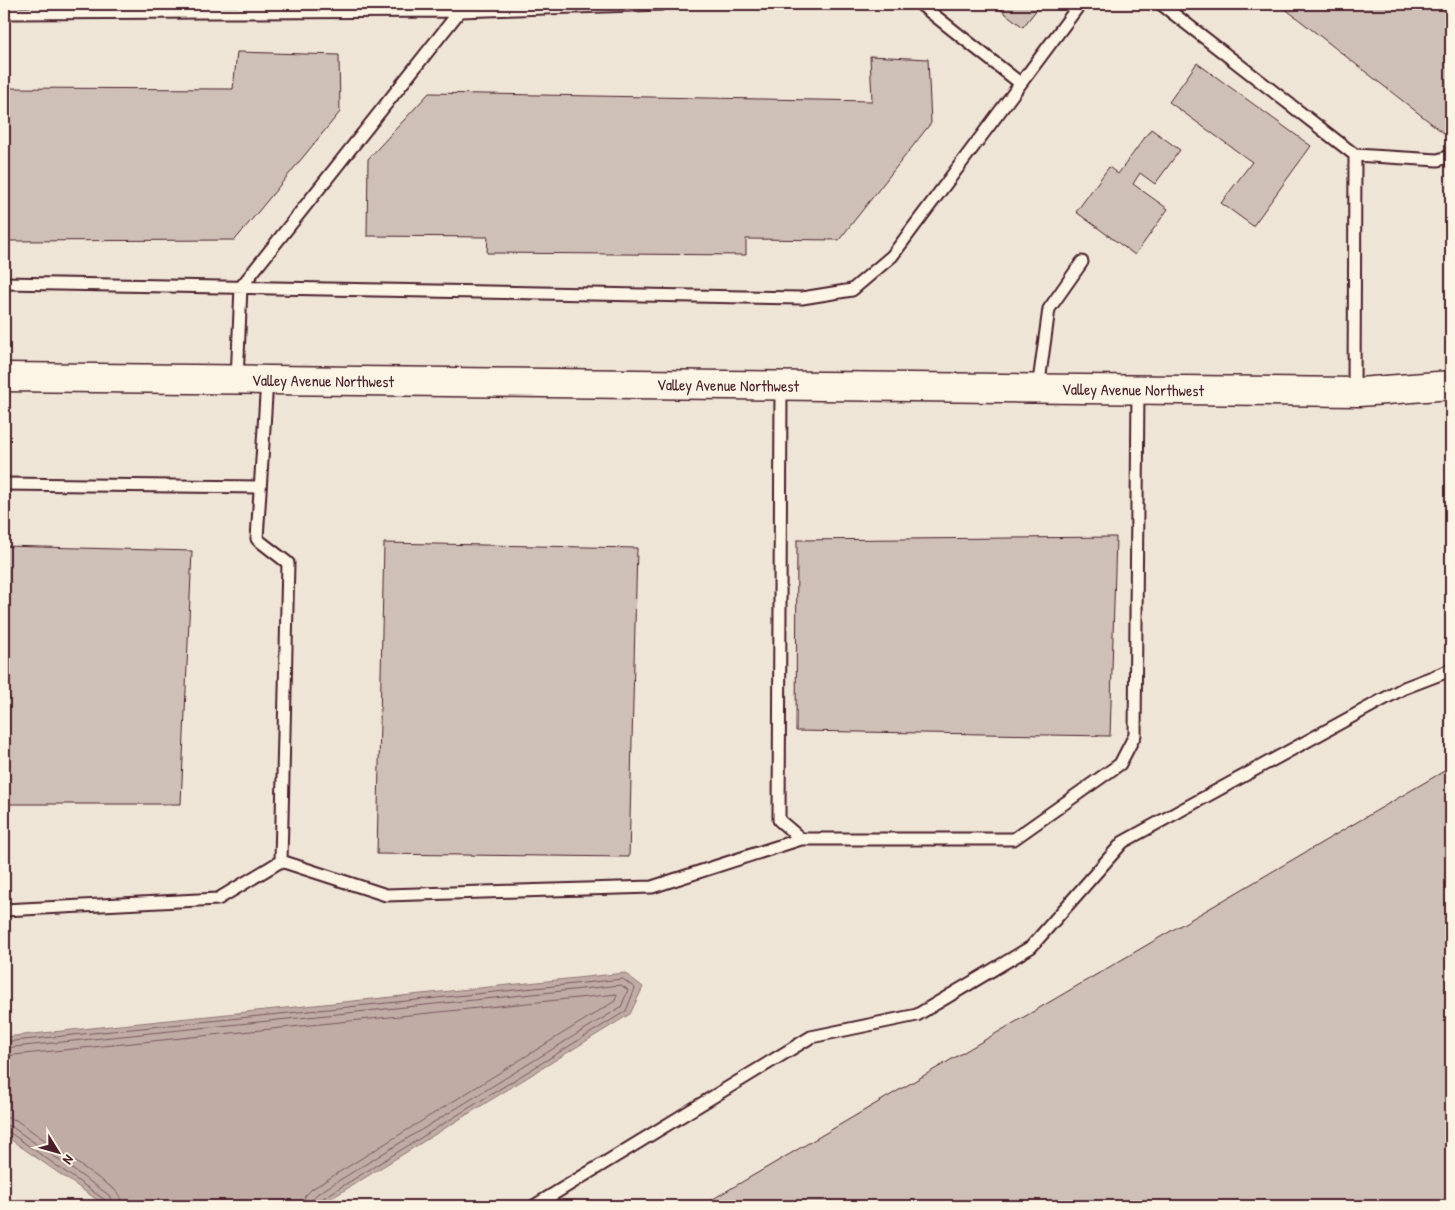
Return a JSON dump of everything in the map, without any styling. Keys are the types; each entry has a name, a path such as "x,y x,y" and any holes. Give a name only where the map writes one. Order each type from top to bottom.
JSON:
{"main road":[{"name":"Valley Avenue Northwest","path":"4,377 1354,392 1451,385"}],"lane":[{"path":"4,13 662,4"},
{"path":"920,4 1020,84"},
{"path":"4,282 802,298 852,290 892,256 1080,4"},
{"path":"1162,4 1355,155 1438,160 1451,156"},
{"path":"237,380 241,287 463,8"},
{"path":"1354,392 1355,155"},
{"path":"1038,388 1049,309 1082,262"},
{"path":"267,380 257,539 288,563 280,861"},
{"path":"781,386 779,820 801,839"},
{"path":"4,910 218,899 280,861 386,895 652,886 801,839 1014,839 1120,764 1136,735 1138,390"},
{"path":"4,484 260,487"},
{"path":"534,1206 811,1037 917,1015 1031,947 1123,842 1404,688 1451,670"}],"shaded area":[{"path":"4,4 1451,4 1451,1206 4,1206"}],"water":[{"path":"625,973 643,987 630,1014 319,1206 106,1206 4,1135 4,1037"}],"building":[{"path":"993,4 1041,4 1023,27"},
{"path":"1279,4 1451,4 1451,126 1445,134"},
{"path":"237,52 339,55 340,112 235,240 4,241 4,88 233,89"},
{"path":"870,56 928,59 931,123 839,240 746,239 746,255 487,253 488,237 367,236 368,159 429,93 872,101"},
{"path":"1197,63 1311,146 1253,226 1221,203 1252,162 1169,102"},
{"path":"1151,129 1180,150 1155,184 1140,173 1133,184 1168,209 1135,255 1076,212 1109,167 1118,174"},
{"path":"1116,537 1110,736 796,731 797,540"},
{"path":"384,543 637,548 629,857 377,854"},
{"path":"4,546 192,551 181,804 4,804"},
{"path":"1451,767 1451,1206 701,1206"}]}
